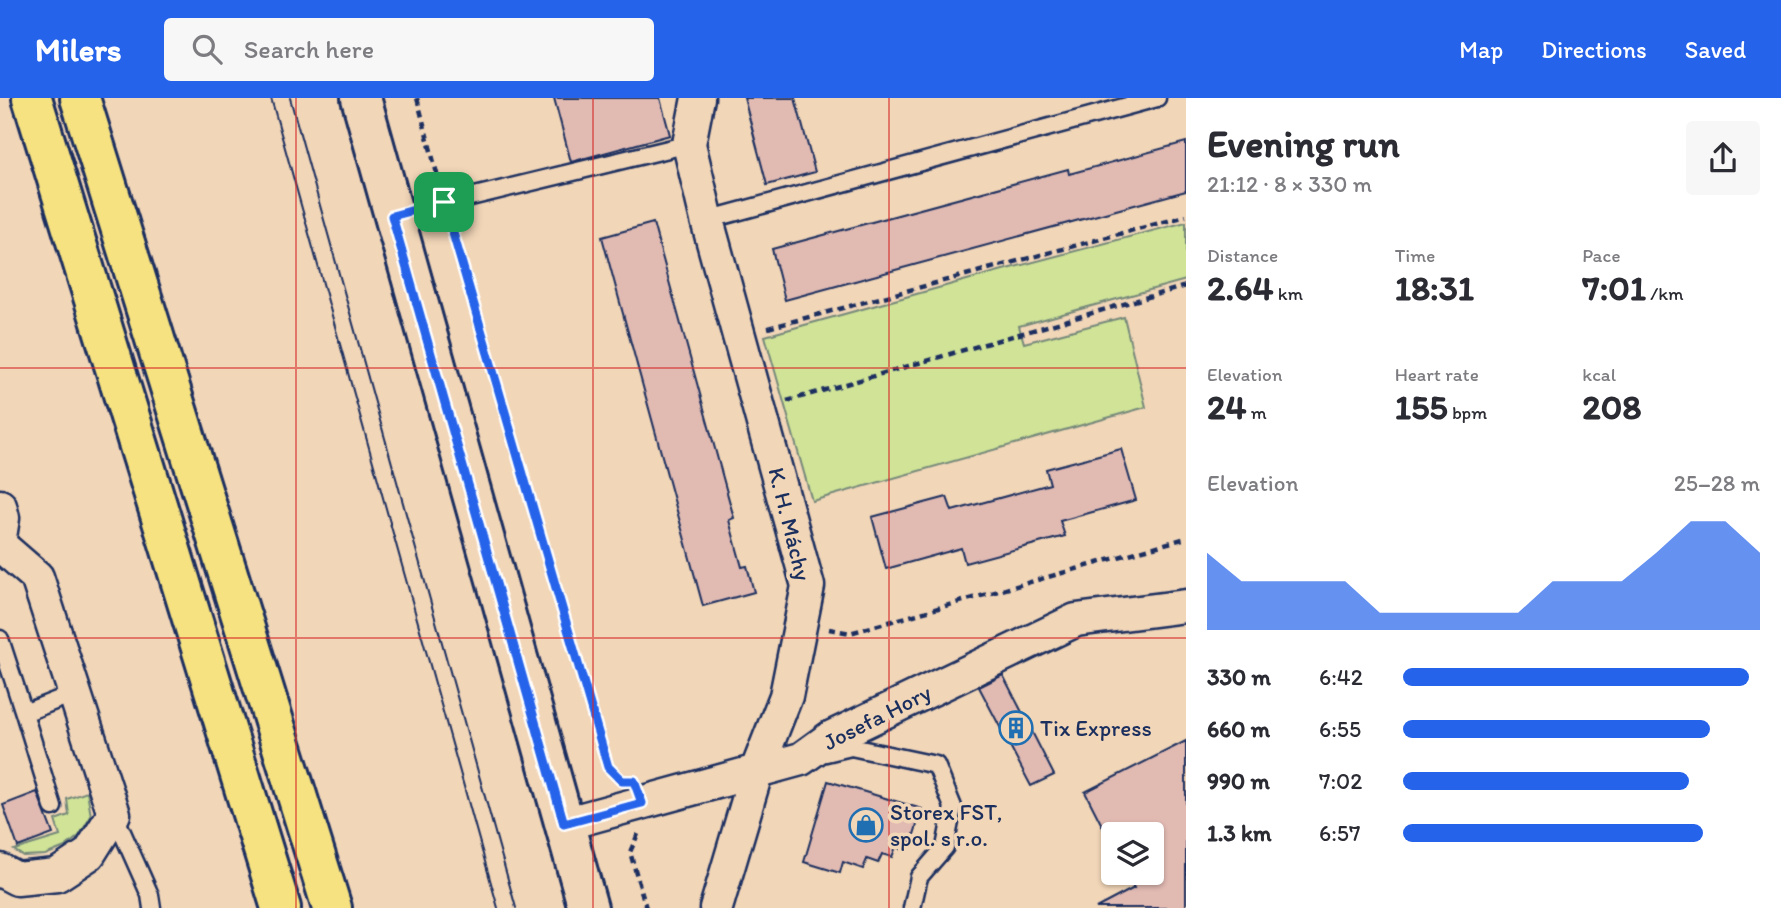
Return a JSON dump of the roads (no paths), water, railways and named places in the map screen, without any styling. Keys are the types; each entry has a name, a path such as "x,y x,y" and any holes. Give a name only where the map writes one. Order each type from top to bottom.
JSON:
{"highway":[{"path":"32,98 281,908"},
{"path":"80,98 332,908"}],"street":[{"path":"361,98 588,908"},
{"name":"K. H. Máchy","path":"698,98 689,144 707,220 808,586 786,696 757,770 716,908"},
{"path":"0,506 3,518 0,537"},
{"path":"0,545 37,578 114,814 89,853 57,875 17,879 0,870"},
{"name":"Josefa Hory","path":"564,824 801,759 830,738 1076,620 1186,606"}],"lane":[{"path":"707,220 1157,98"},
{"path":"392,216 689,144"},
{"path":"0,639 53,807"},
{"path":"24,713 75,694"},
{"path":"801,759 851,747 936,765 953,807 945,847 919,877 912,908"},
{"path":"114,814 150,894 152,908"}],"tram line":[{"path":"271,98 498,908"},
{"path":"290,98 516,908"}],"place":[{"name":"Tix Express","path":"1016,728"},
{"name":"Storex FST, spol. s r.o.","path":"866,825"}]}
